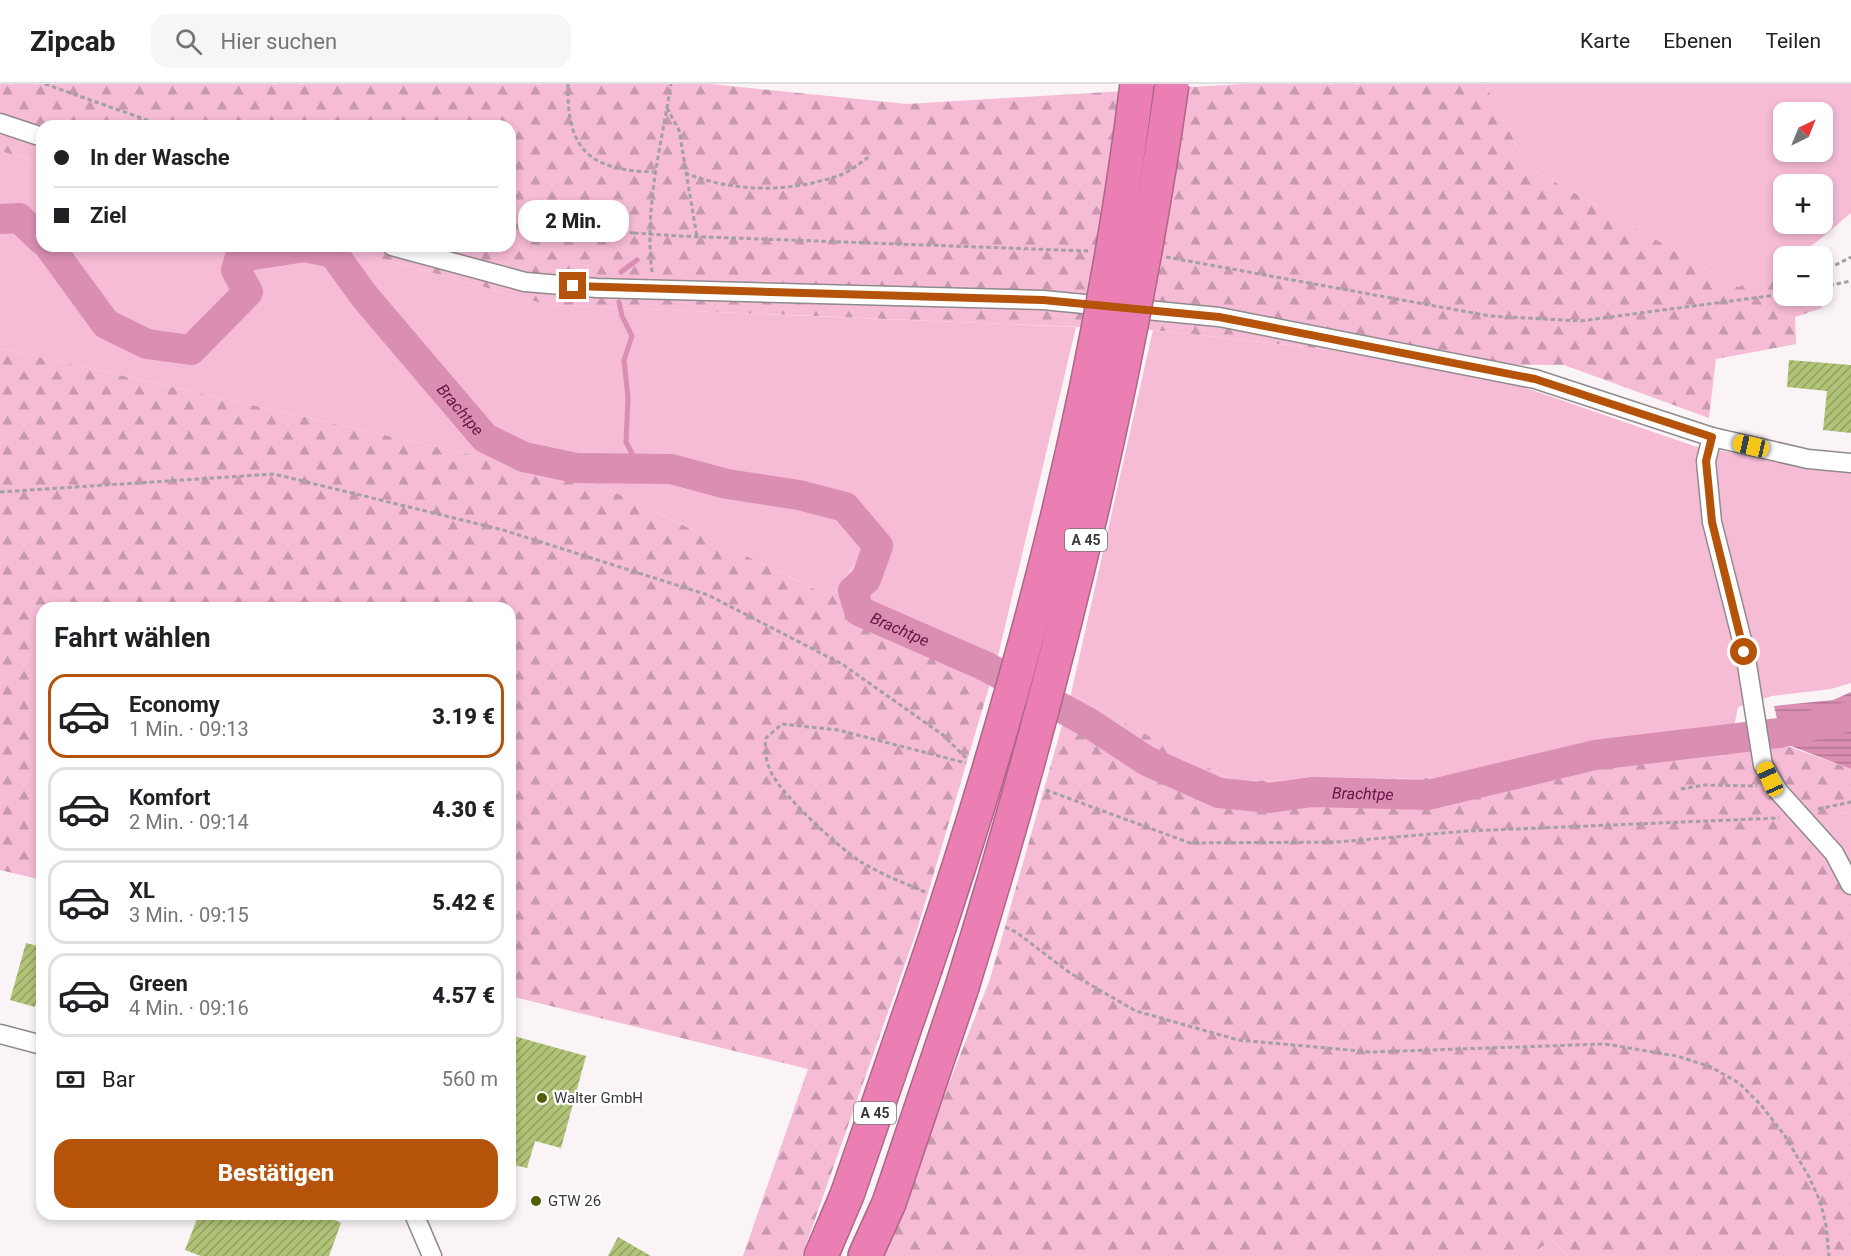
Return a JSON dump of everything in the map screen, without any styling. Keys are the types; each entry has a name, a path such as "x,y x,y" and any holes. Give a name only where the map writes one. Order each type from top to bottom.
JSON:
{"highway":[{"name":"A 45","path":"821,1256 847,1196 994,758 1052,543 1099,326 1137,84"},
{"name":"A 45","path":"865,1256 889,1203 962,987 1044,710 1080,570 1140,286 1172,84"}],"street":[{"path":"0,123 36,135"},
{"path":"414,252 525,282 654,290 1043,300 1219,317 1535,379 1712,437 1808,459 1851,463"},
{"path":"1712,437 1706,461 1712,522 1756,712 1763,765 1779,792 1834,853 1851,885"},
{"path":"0,1034 36,1043"},
{"path":"417,1220 432,1256"}],"path":[{"path":"45,84 147,120"},
{"path":"568,84 567,114 574,136 591,156 620,170 656,172"},
{"path":"654,290 649,220 671,84"},
{"path":"667,108 679,130 698,237"},
{"path":"685,173 709,183 734,188 798,187 845,173 870,156"},
{"path":"516,225 698,237 1091,251"},
{"path":"1158,257 1181,258 1490,316 1580,321 1773,295"},
{"path":"1833,266 1851,257"},
{"path":"1833,285 1851,281"},
{"path":"0,492 274,474 502,530 708,595 842,664 943,735 974,765 838,730 782,724 766,738 764,749 771,773 788,794 828,834 861,862 932,896"},
{"path":"1681,789 1704,785 1753,785 1779,792"},
{"path":"1042,788 1190,843 1337,842 1558,827 1768,820 1851,802"},
{"path":"995,923 1016,932 1070,973 1136,1011 1238,1040 1371,1052 1605,1044 1677,1056 1711,1067 1739,1083 1761,1105 1785,1136 1809,1176 1820,1201 1826,1225 1829,1256"}],"green space":[{"path":"0,84 711,84 907,104 1242,84 1485,84 1527,166 1739,287 1773,267 1773,306 1821,306 1822,308 1795,317 1796,344 1716,359 1709,418 1564,365 1457,364 1153,330 548,305 358,252 516,252 516,120 36,120 36,161 0,151"},
{"path":"1485,84 1851,84 1851,213 1833,229 1833,174 1773,174 1773,234 1827,234 1811,246 1773,246 1773,267 1739,287 1527,166"},
{"path":"0,151 36,161 36,252 358,252 548,305 1076,327 997,660 881,606 869,545 831,597 596,483 0,348"},
{"path":"1153,330 1457,364 1694,446 1786,462 1851,463 1851,683 1831,689 1772,696 1738,707 1734,727 1436,778 1233,781 1071,694"},
{"path":"0,348 596,483 831,597 870,545 881,606 997,660 917,930 802,1256 743,1256 808,1069 516,997 516,602 36,602 36,879 0,870"},
{"path":"1071,694 1233,781 1436,778 1734,727 1851,769 1851,812 1838,813 1827,825 1851,866 1851,1256 1568,1256 1552,1240 1529,1256 881,1256 990,979"},
{"path":"1851,812 1851,866 1827,825 1838,813"},
{"path":"1552,1240 1568,1256 1529,1256"}],"shaded area":[{"path":"1851,692 1851,769 1783,743 1774,706 1833,700"}],"building":[{"path":"1789,360 1851,365 1851,433 1823,430 1827,391 1787,387"},
{"path":"26,943 36,946 35,1007 10,1000"},
{"name":"Walter GmbH","path":"516,1037 586,1056 561,1148 535,1141 527,1168 516,1165"},
{"path":"197,1220 335,1220 341,1223 329,1256 201,1256 185,1250"},
{"path":"618,1237 651,1256 608,1256"}],"waterway":[{"name":"Brachtpe","path":"0,219 19,218 36,234"},
{"name":"Brachtpe","path":"53,252 106,324 147,344 191,350 248,292 236,270 240,257 272,252"},
{"name":"Brachtpe","path":"328,252 333,253 365,297 485,438 524,457 576,468 671,469 727,484 799,495 845,507 878,546 866,579 853,591 859,611 985,666 1089,723 1147,761 1219,793 1270,798 1312,792 1428,795 1595,755 1780,733 1851,716"},
{"path":"621,272 637,260"},
{"path":"619,302 622,316 632,336 624,360 628,398 626,442 640,469"}],"place":[{"name":"Walter GmbH","path":"542,1098"},
{"name":"GTW 26","path":"536,1201"}],"route":[{"path":"573,286 1065,302 1219,317 1535,379 1712,437 1706,461 1712,522 1744,652"}]}
